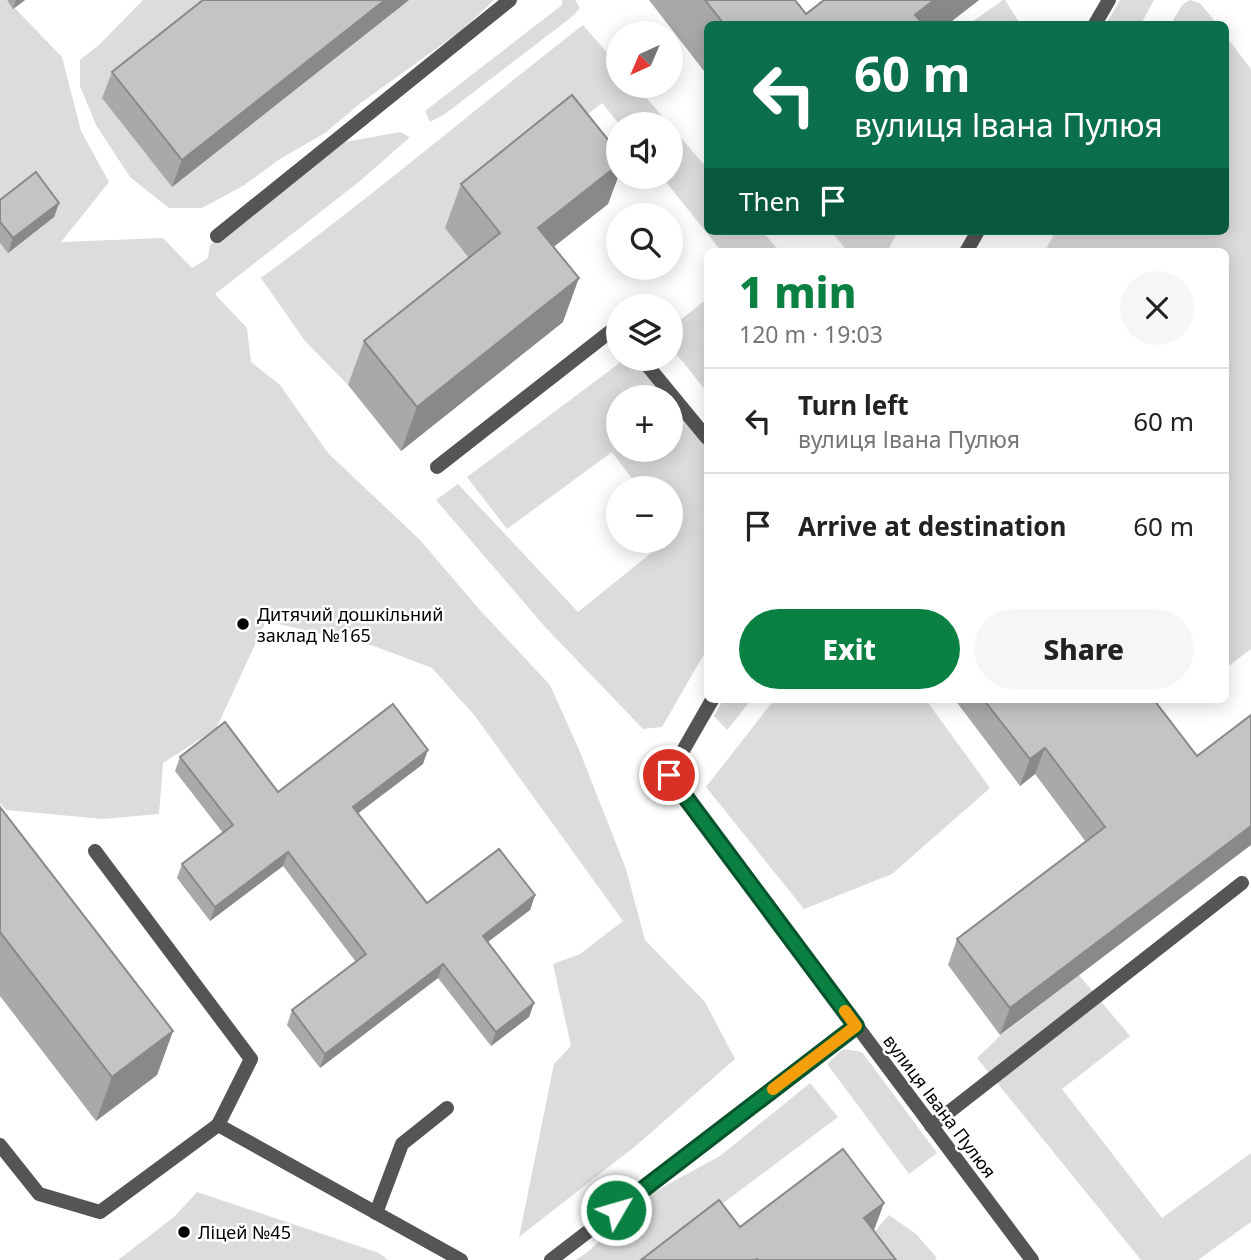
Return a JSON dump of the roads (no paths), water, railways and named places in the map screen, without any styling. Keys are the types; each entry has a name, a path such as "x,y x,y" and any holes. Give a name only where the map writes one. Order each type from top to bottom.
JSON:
{"street":[{"path":"217,236 510,0"},
{"path":"1097,21 1109,0"},
{"path":"438,467 606,335"},
{"path":"652,371 704,434"},
{"name":"вулиця Івана Пулюя","path":"710,703 669,775 1032,1260"},
{"path":"0,1145 38,1194 100,1212 218,1125 251,1059 95,851"},
{"path":"931,1126 1242,883"},
{"path":"551,1260 856,1026"},
{"path":"376,1213 402,1144 447,1108"},
{"path":"218,1125 461,1260"}],"place":[{"name":"Дитячий дошкільний заклад №165","path":"243,624"},
{"name":"Ліцей №45","path":"184,1232"}]}
